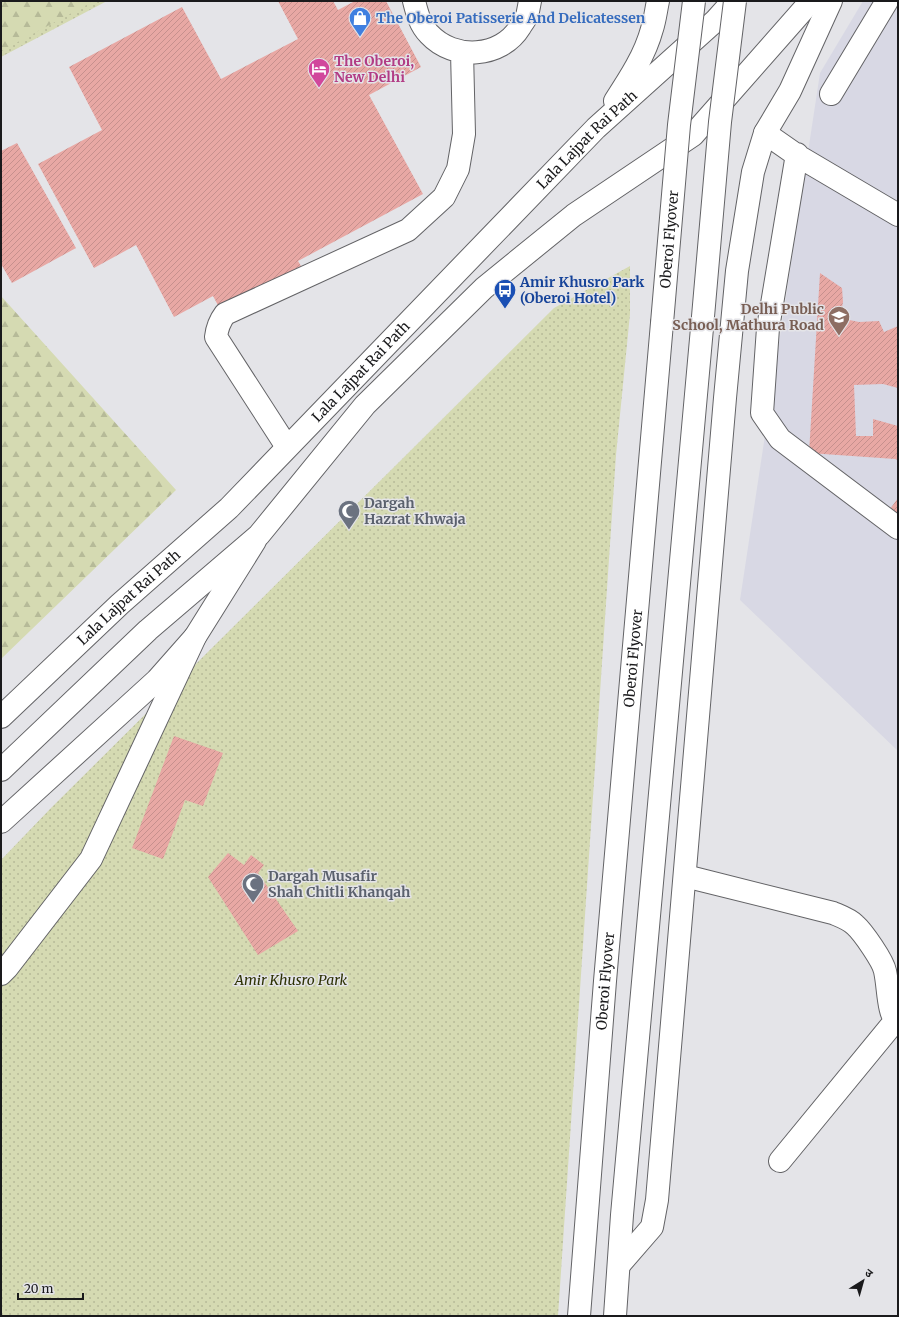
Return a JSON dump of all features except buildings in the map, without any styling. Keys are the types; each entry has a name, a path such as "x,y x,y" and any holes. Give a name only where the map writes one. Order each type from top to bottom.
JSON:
{"main road":[{"path":"414,1 419,19 429,34 444,46 462,52 482,52 501,46 516,34 526,17 530,1"},
{"path":"596,128 633,74 642,56 652,29 658,1"},
{"name":"Oberoi Flyover","path":"579,1316 606,965 679,125 694,1"},
{"path":"615,1316 622,1215 720,122 734,1"},
{"name":"Lala Lajpat Rai Path","path":"1,717 120,604 229,508 286,447 596,128 715,21 734,1"},
{"name":"Lala Lajpat Rai Path","path":"1,770 148,630 259,535 365,405 484,288 574,215 693,135 811,1"},
{"path":"619,1265 652,1227 658,1200 725,398 737,271 753,172 765,133 790,91 831,1"},
{"path":"831,94 878,4"},
{"path":"286,447 216,337 220,321 226,314 408,230 444,197 458,169 464,134 462,52"},
{"path":"765,133 898,215"},
{"path":"797,154 768,328 762,412 780,439 898,528"},
{"path":"1,697 127,582 229,508"},
{"path":"1,974 92,859 195,637 259,535"},
{"path":"1,822 157,680 195,637"},
{"path":"685,876 844,918 855,925 882,961 885,970 892,1016 896,1023 780,1161"}],"shaded area":[{"name":"Delhi Public School, Mathura Road","path":"863,1 898,1 898,751 740,600 820,73"}],"green space":[{"path":"1,1 107,1 1,57"},
{"path":"1,1 94,1 1,51"},
{"name":"Amir Khusro Park","path":"630,266 630,314 616,455 558,1316 1,1316 1,860 51,808 554,308"},
{"path":"1,296 176,490 1,659"}],"place":[{"name":"The Oberoi Patisserie And Delicatessen","path":"360,38"},
{"name":"The Oberoi, New Delhi","path":"319,88"},
{"name":"Amir Khusro Park (Oberoi Hotel)","path":"505,310"},
{"name":"Delhi Public School, Mathura Road","path":"839,336"},
{"name":"Dargah Hazrat Khwaja","path":"349,530"},
{"name":"Dargah Musafir Shah Chitli Khanqah","path":"253,904"}]}
